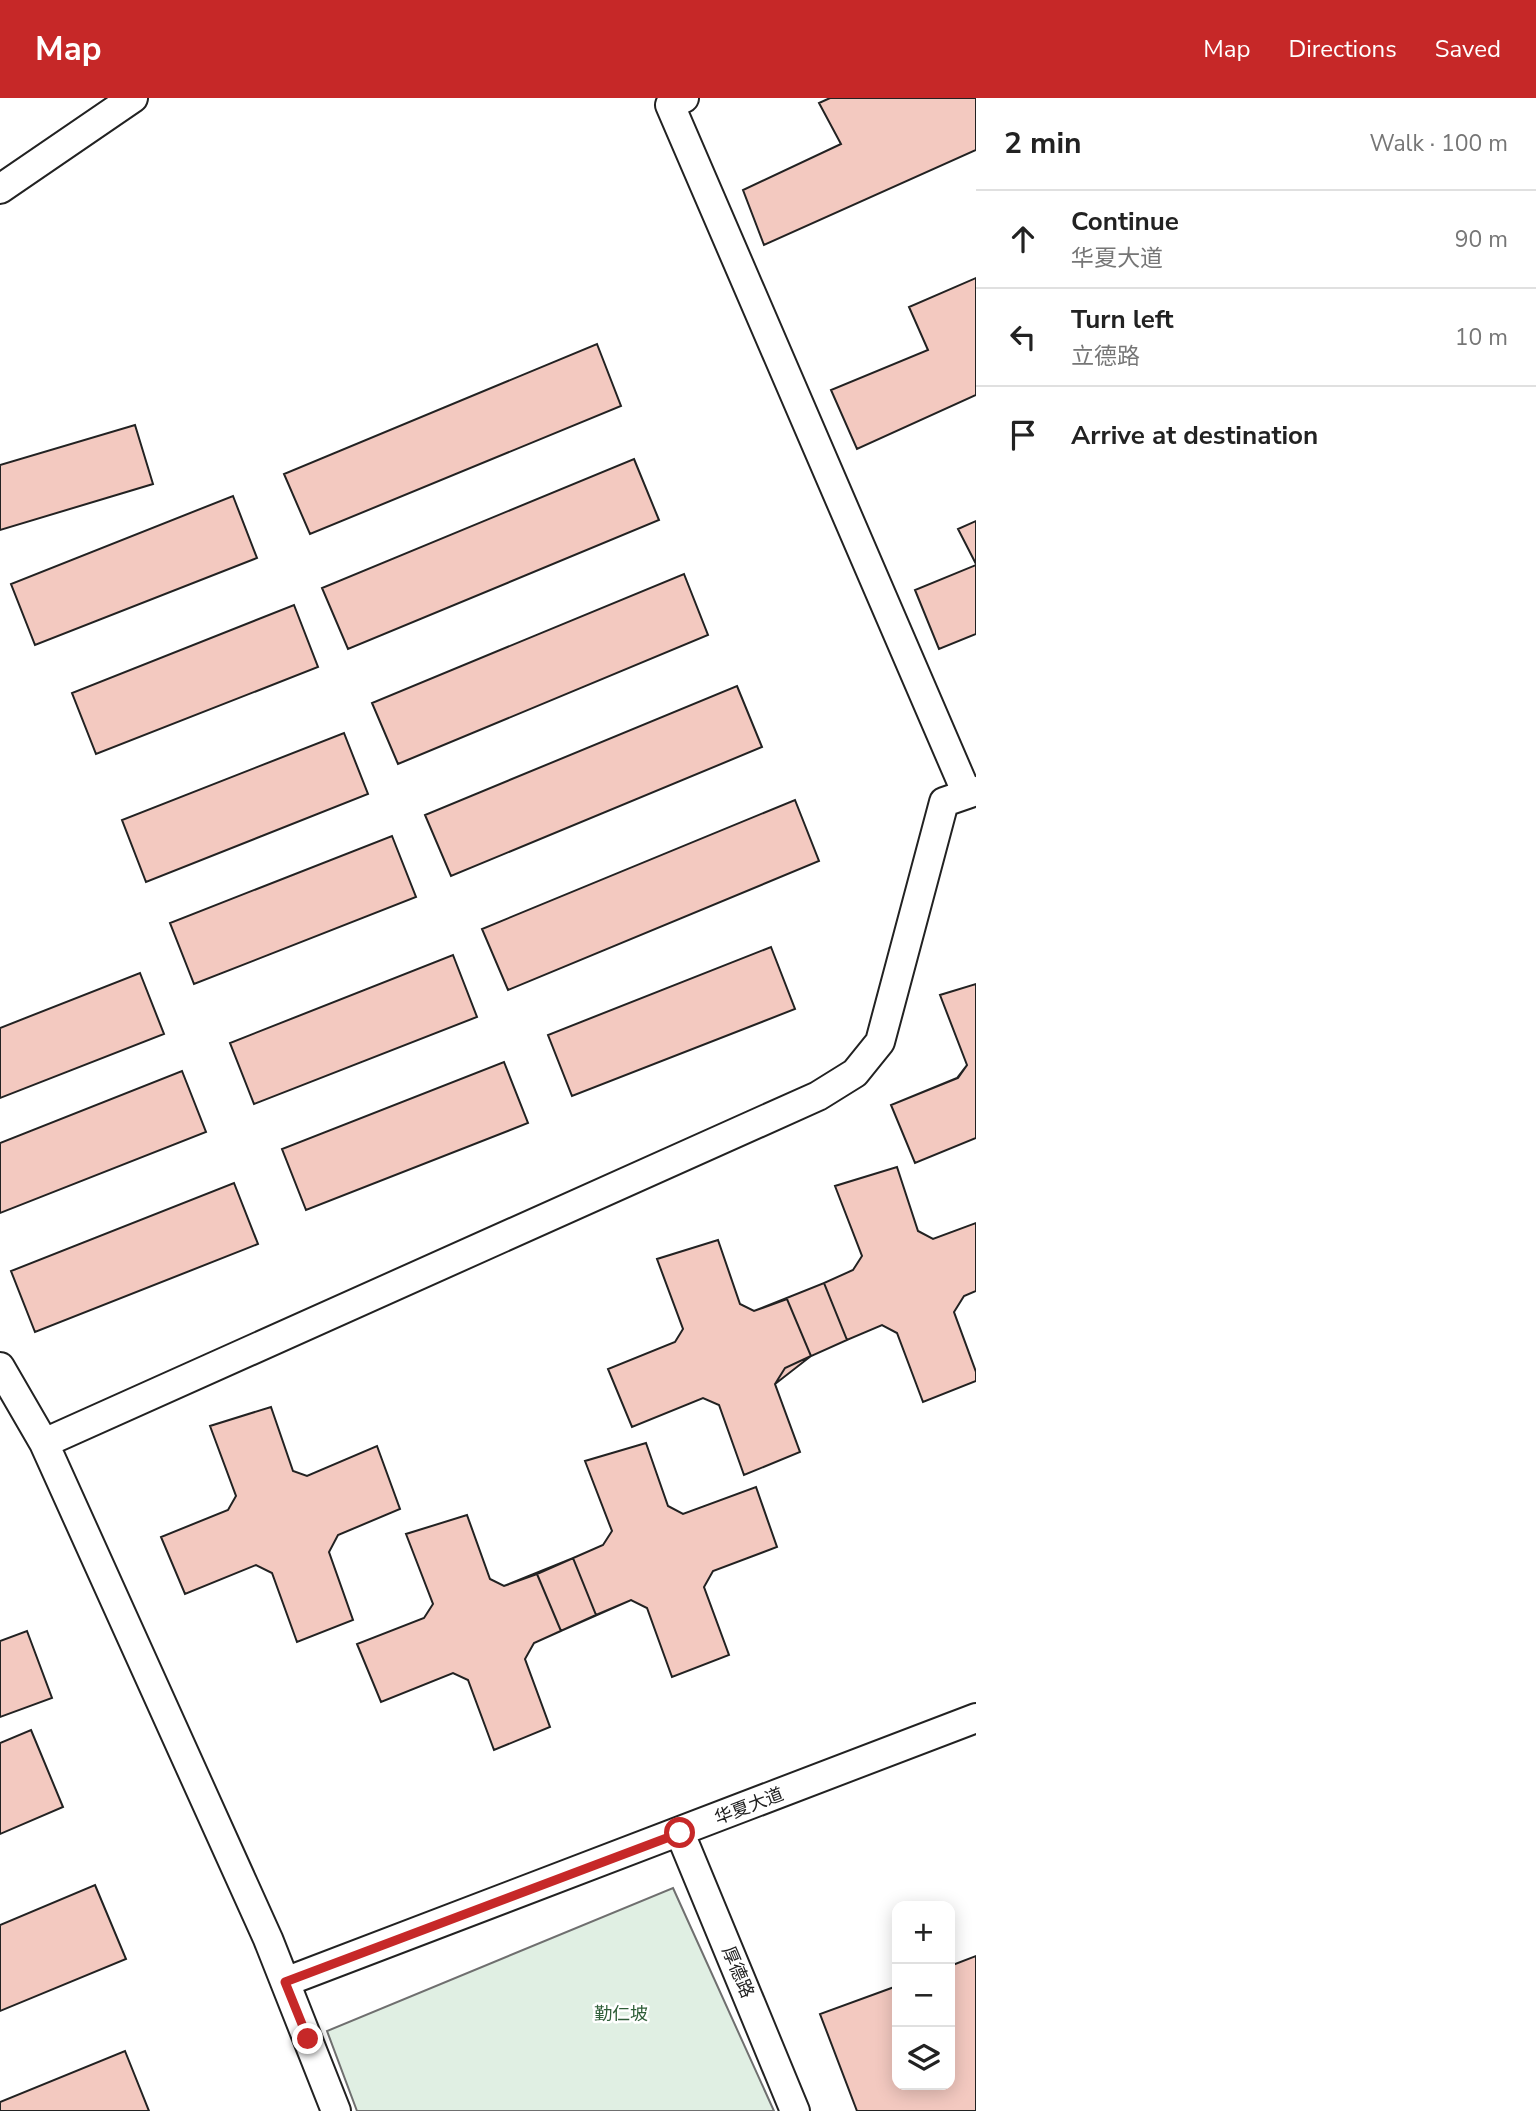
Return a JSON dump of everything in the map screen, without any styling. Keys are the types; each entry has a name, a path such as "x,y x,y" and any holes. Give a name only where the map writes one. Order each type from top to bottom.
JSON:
{"street":[{"path":"0,189 133,98"},
{"path":"44,1443 806,1102 855,1073 880,1042 943,802 971,793 670,105 684,98"},
{"path":"0,1367 44,1443 285,1982 336,2111"},
{"name":"华夏大道","path":"285,1982 976,1718"},
{"name":"厚德路","path":"680,1833 796,2111"}],"green space":[{"name":"勤仁坡","path":"673,1888 774,2111 357,2111 327,2031"}],"building":[{"path":"830,98 976,98 976,150 764,245 743,190 841,144 819,103"},
{"path":"976,278 976,395 857,449 831,390 928,350 909,307"},
{"path":"597,344 621,406 310,534 284,474"},
{"path":"135,425 153,484 0,530 0,465"},
{"path":"634,459 659,520 348,649 322,588"},
{"path":"233,496 257,558 35,645 11,584"},
{"path":"976,521 976,564 958,529"},
{"path":"976,565 976,634 939,649 915,590"},
{"path":"684,574 708,635 398,764 372,703"},
{"path":"294,605 318,667 96,754 72,693"},
{"path":"737,686 762,747 451,876 425,815"},
{"path":"344,733 368,794 146,882 122,820"},
{"path":"795,800 819,861 508,990 482,929"},
{"path":"392,836 416,897 194,984 170,923"},
{"path":"771,947 795,1009 572,1096 548,1035"},
{"path":"453,955 477,1017 254,1104 230,1043"},
{"path":"140,973 164,1034 0,1098 0,1028"},
{"path":"976,984 976,1138 915,1163 891,1105 958,1078 967,1065 940,995"},
{"path":"976,984 976,1138 915,1163 891,1105 957,1078 967,1065 940,995"},
{"path":"504,1062 528,1123 306,1210 282,1149"},
{"path":"182,1071 206,1132 0,1213 0,1143"},
{"path":"897,1167 918,1231 933,1239 976,1223 976,1291 964,1296 954,1312 976,1372 976,1381 923,1402 897,1333 882,1325 847,1340 824,1283 853,1270 862,1256 835,1186"},
{"path":"897,1167 918,1231 933,1239 976,1223 976,1291 964,1296 954,1312 976,1372 976,1381 923,1402 897,1333 882,1325 847,1340 824,1283 853,1270 862,1256 835,1186"},
{"path":"234,1183 258,1244 35,1332 11,1271"},
{"path":"718,1240 740,1304 754,1311 787,1299 811,1356 785,1368 775,1384 800,1452 744,1475 719,1405 703,1398 632,1427 608,1369 675,1342 683,1329 657,1259"},
{"path":"718,1240 740,1304 754,1311 824,1283 847,1340 811,1356 775,1384 800,1452 744,1475 719,1405 703,1398 632,1427 608,1369 675,1342 683,1329 657,1259"},
{"path":"271,1407 293,1471 307,1476 377,1446 400,1509 338,1535 329,1552 353,1620 297,1642 272,1573 256,1565 185,1594 161,1537 228,1510 236,1496 210,1426"},
{"path":"646,1443 668,1506 683,1514 756,1487 777,1547 713,1571 704,1587 729,1655 672,1677 647,1608 631,1600 561,1631 537,1574 603,1545 612,1531 585,1461"},
{"path":"646,1443 668,1506 683,1514 756,1487 777,1547 713,1571 704,1587 729,1655 672,1677 647,1608 631,1600 596,1615 573,1558 603,1545 612,1531 585,1461"},
{"path":"467,1515 490,1579 504,1586 573,1558 596,1615 534,1643 525,1659 550,1727 494,1750 468,1680 453,1673 381,1702 357,1644 424,1618 433,1604 406,1534"},
{"path":"467,1515 490,1579 504,1586 537,1574 561,1631 534,1643 525,1659 550,1727 494,1750 468,1680 453,1673 381,1702 357,1644 424,1618 433,1604 406,1534"},
{"path":"27,1631 52,1698 0,1717 0,1641"},
{"path":"31,1730 63,1807 0,1834 0,1743"},
{"path":"95,1885 126,1959 0,2011 0,1925"},
{"path":"976,1956 976,2111 857,2111 820,2014 892,1988 892,2090 955,2090 955,1964"},
{"path":"125,2051 149,2111 0,2111 0,2102"}],"route":[{"path":"308,2039 285,1982 680,1833"}]}
